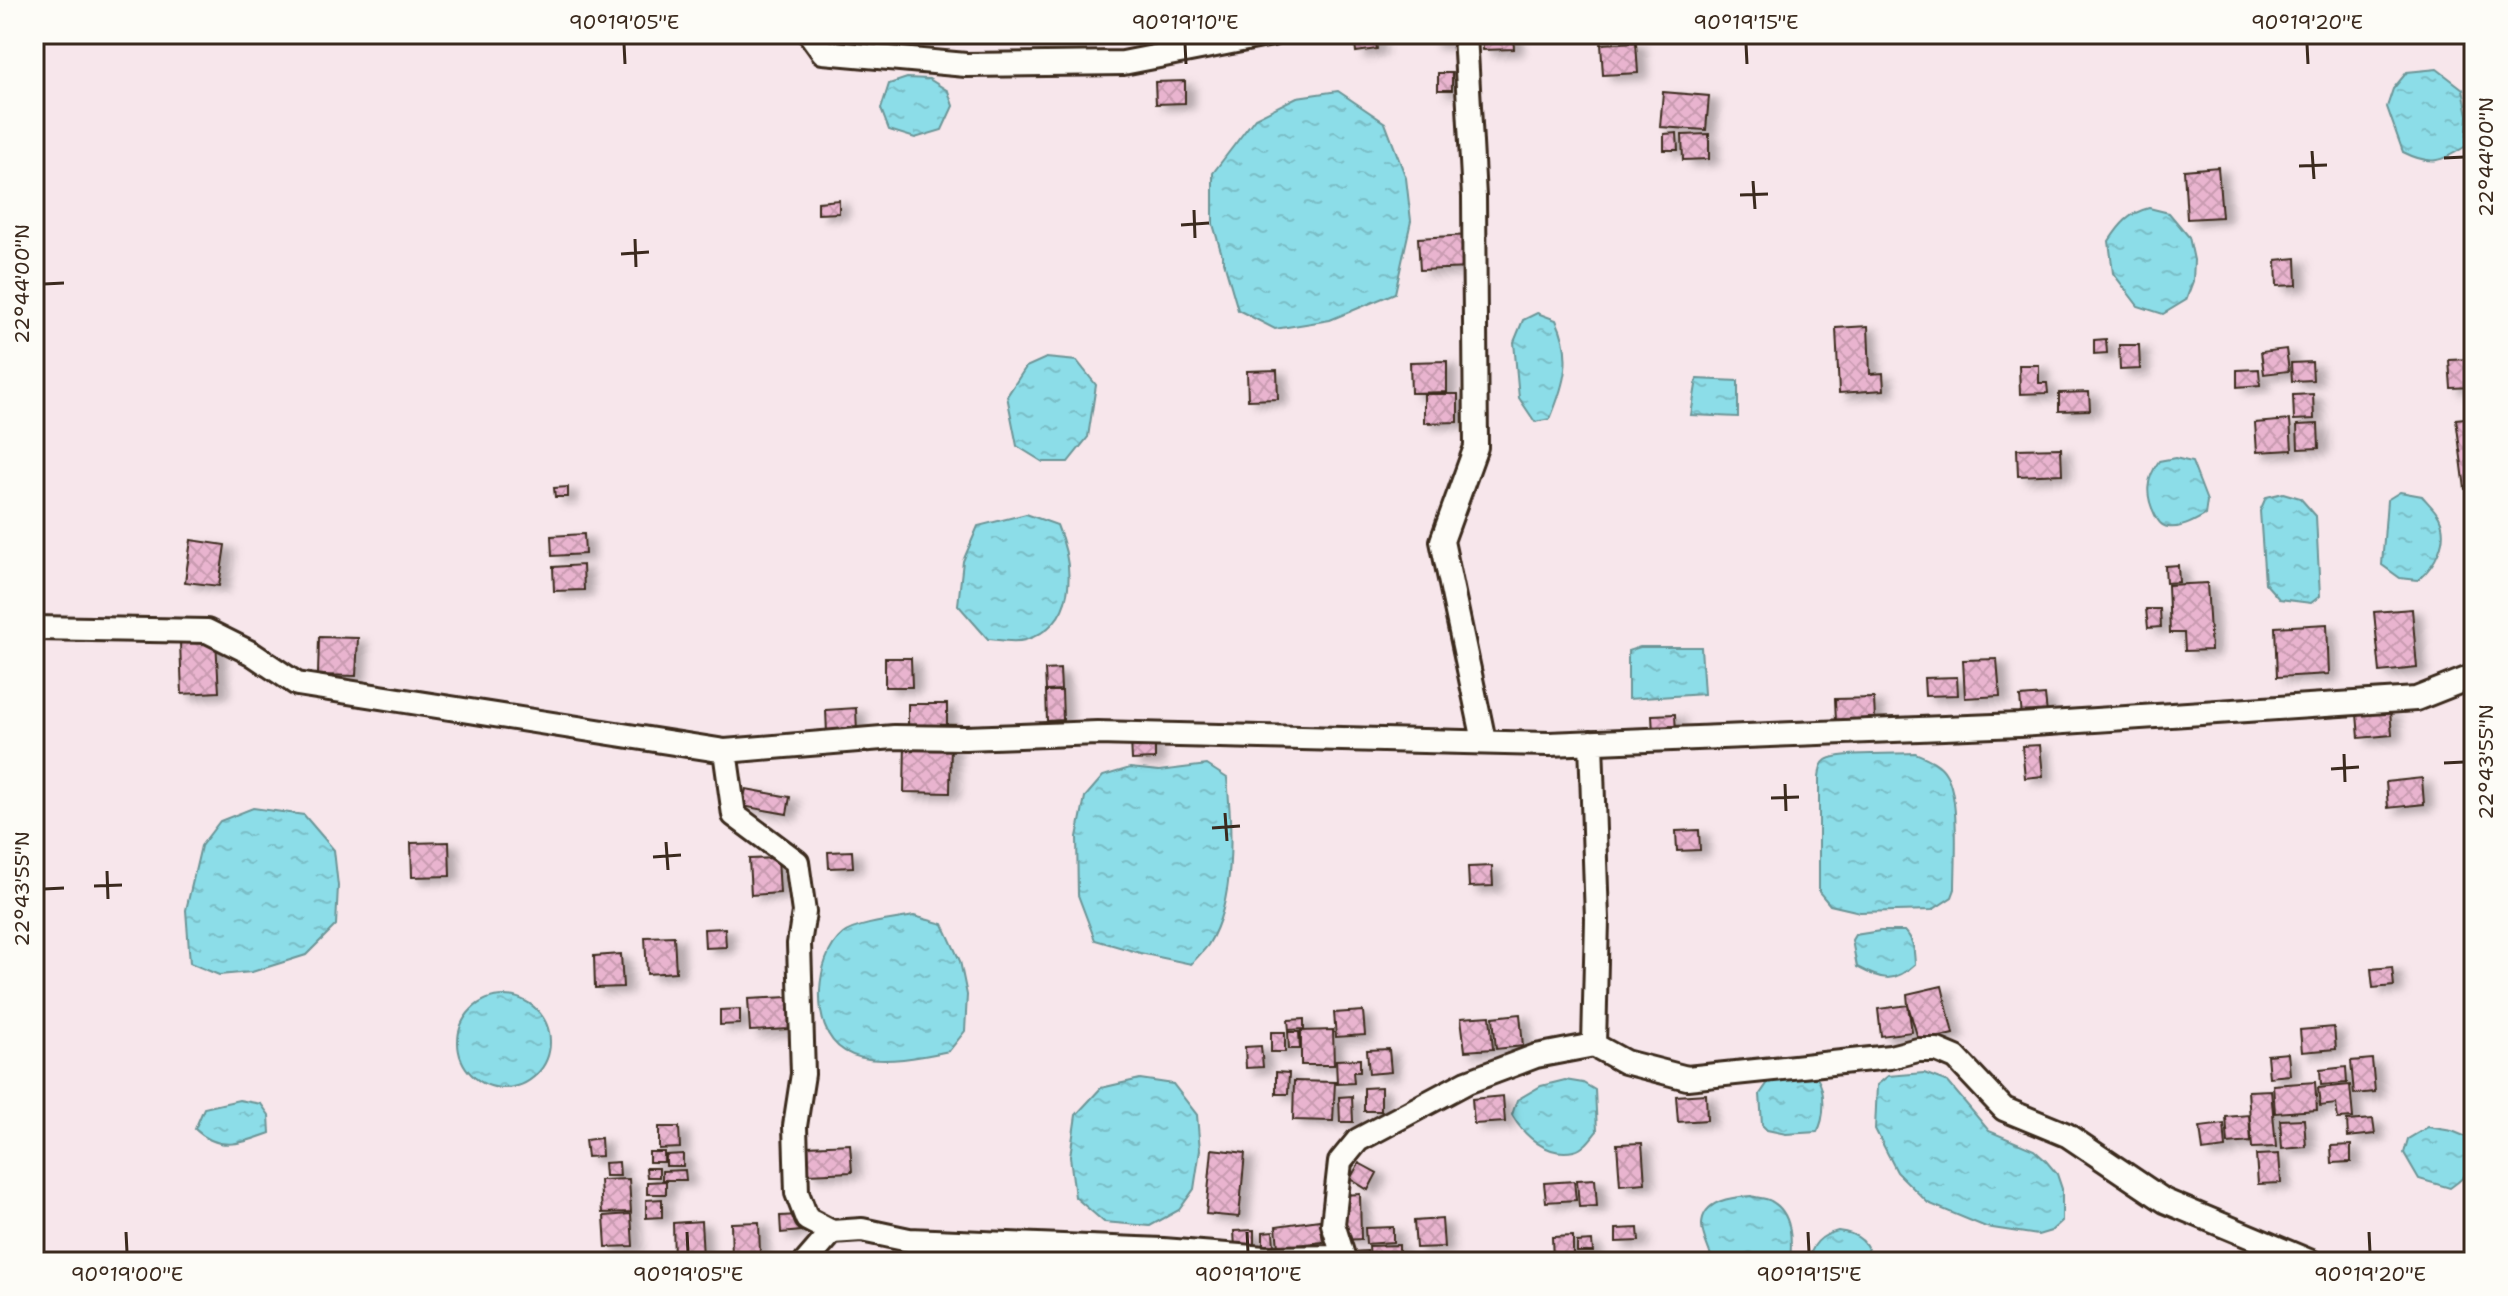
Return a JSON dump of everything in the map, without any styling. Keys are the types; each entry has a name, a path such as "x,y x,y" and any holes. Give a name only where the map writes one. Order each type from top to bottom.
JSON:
{"street":[{"path":"810,34 823,52 966,65 1123,63 1272,34"},
{"path":"1465,34 1474,197 1476,447 1442,541 1484,741"},
{"path":"34,628 207,631 251,653 297,684 725,751 894,737 1097,733 1549,744 2019,725 2416,699 2474,676"},
{"path":"1591,742 1597,919 1594,1045"},
{"path":"725,751 734,815 797,862 804,912 799,944 803,1074 795,1126 797,1193 807,1219 832,1232 862,1230 909,1240 1344,1260 1333,1224 1335,1190 1340,1162 1358,1140 1467,1082 1536,1056 1594,1045 1625,1062 1687,1078 1937,1050 1956,1058 2004,1109 2067,1135 2165,1201 2311,1262"},
{"path":"806,1262 832,1232"}],"water":[{"path":"2437,69 2463,89 2468,115 2466,146 2442,159 2421,159 2403,152 2387,107 2393,89 2407,72"},
{"path":"907,78 929,79 948,91 953,106 942,130 915,138 889,130 881,109 889,84"},
{"path":"1338,91 1385,123 1406,178 1411,221 1395,293 1330,320 1275,329 1238,310 1213,224 1213,173 1255,118 1297,97"},
{"path":"2149,208 2169,213 2189,237 2194,260 2193,281 2186,300 2163,314 2138,306 2113,273 2109,241 2126,220"},
{"path":"1537,313 1556,320 1566,358 1560,393 1550,419 1535,422 1519,398 1514,342 1523,320"},
{"path":"1046,358 1077,361 1096,385 1088,437 1068,462 1043,462 1017,446 1007,396 1026,367"},
{"path":"1697,379 1738,381 1738,417 1691,415"},
{"path":"2175,458 2192,462 2207,501 2205,515 2183,526 2168,527 2163,526 2155,515 2148,487 2159,461"},
{"path":"2400,492 2422,496 2442,525 2439,552 2418,580 2400,578 2382,565 2387,500"},
{"path":"2283,493 2300,498 2316,516 2320,596 2311,603 2279,599 2265,583 2260,511 2266,497"},
{"path":"1026,514 1057,525 1067,559 1067,593 1063,608 1042,632 1025,640 988,639 958,605 963,561 978,526"},
{"path":"1640,647 1701,647 1704,694 1628,699 1628,651"},
{"path":"1915,753 1940,767 1950,784 1956,830 1955,889 1952,897 1932,910 1860,912 1830,905 1819,892 1819,777 1823,764 1833,757"},
{"path":"1207,765 1227,778 1231,841 1228,886 1217,927 1208,945 1191,964 1095,940 1078,895 1077,837 1085,797 1103,776 1130,768 1159,771"},
{"path":"253,808 304,815 334,850 338,886 336,925 306,955 252,972 219,975 190,963 186,910 201,846 220,821"},
{"path":"914,916 943,924 960,961 967,995 965,1031 949,1051 926,1056 881,1060 861,1058 844,1051 830,1038 822,1018 820,990 829,952 837,939 849,930"},
{"path":"1905,931 1910,938 1915,964 1900,975 1880,977 1857,967 1852,940 1855,935"},
{"path":"504,996 522,999 537,1009 547,1024 550,1042 547,1060 537,1075 522,1085 504,1088 486,1085 471,1075 461,1060 458,1042 461,1024 471,1009 486,999"},
{"path":"1924,1073 1948,1082 1989,1131 2034,1150 2057,1174 2062,1189 2062,1221 2051,1231 2038,1235 1986,1227 1928,1203 1897,1172 1875,1129 1877,1085 1888,1076"},
{"path":"1817,1078 1823,1105 1817,1132 1786,1134 1767,1130 1762,1125 1760,1094 1769,1081"},
{"path":"1140,1079 1173,1084 1197,1115 1200,1150 1194,1189 1179,1210 1150,1226 1104,1222 1075,1197 1070,1156 1076,1115 1101,1088"},
{"path":"1565,1080 1583,1083 1595,1090 1597,1131 1581,1148 1564,1152 1537,1143 1512,1115 1517,1100 1541,1086"},
{"path":"239,1100 261,1104 269,1115 270,1133 231,1144 213,1141 195,1129 204,1108"},
{"path":"2428,1127 2452,1131 2474,1140 2470,1168 2450,1188 2419,1179 2404,1153 2408,1139"},
{"path":"1751,1196 1771,1201 1784,1213 1791,1237 1790,1262 1713,1262 1702,1230 1707,1210 1720,1202"},
{"path":"1838,1231 1861,1240 1868,1249 1871,1262 1809,1262 1818,1241"}],"building":[{"path":"1141,34 1161,34 1162,45 1142,47"},
{"path":"1354,34 1375,34 1377,49 1356,52"},
{"path":"1430,34 1450,34 1451,43 1430,43"},
{"path":"1482,34 1513,34 1514,49 1483,50"},
{"path":"1636,42 1638,73 1603,75 1601,44"},
{"path":"1438,73 1452,73 1452,90 1438,90"},
{"path":"1185,81 1185,103 1156,104 1155,82"},
{"path":"1663,92 1709,96 1706,130 1660,127"},
{"path":"1677,133 1678,150 1664,150 1664,134"},
{"path":"1709,134 1709,159 1683,160 1682,135"},
{"path":"2218,167 2222,217 2187,219 2184,170"},
{"path":"839,200 839,213 818,214 818,202"},
{"path":"1469,235 1470,268 1420,270 1418,238"},
{"path":"2296,258 2297,285 2277,286 2276,260"},
{"path":"1868,326 1870,374 1883,373 1884,390 1839,393 1836,328"},
{"path":"2106,339 2107,353 2094,354 2094,340"},
{"path":"2119,345 2139,345 2140,369 2120,370"},
{"path":"2286,349 2289,371 2264,374 2261,352"},
{"path":"2471,359 2473,387 2451,388 2449,360"},
{"path":"1447,361 1447,392 1411,393 1410,362"},
{"path":"2312,362 2313,380 2292,381 2291,363"},
{"path":"2019,365 2039,365 2039,383 2047,383 2048,393 2020,394"},
{"path":"2259,369 2260,385 2237,387 2237,370"},
{"path":"1277,370 1278,399 1248,400 1247,371"},
{"path":"2089,392 2090,410 2059,411 2059,393"},
{"path":"1424,394 1458,394 1458,422 1424,423"},
{"path":"2313,394 2314,419 2294,420 2293,395"},
{"path":"2474,417 2474,488 2465,489 2456,419"},
{"path":"2290,420 2292,450 2257,452 2255,423"},
{"path":"2318,424 2319,448 2298,449 2297,425"},
{"path":"2061,448 2062,474 2018,476 2017,449"},
{"path":"568,487 568,497 555,497 554,488"},
{"path":"584,534 585,554 552,556 551,536"},
{"path":"191,540 225,545 219,586 185,582"},
{"path":"583,565 584,590 554,591 553,567"},
{"path":"2178,565 2179,582 2166,583 2165,566"},
{"path":"2207,583 2211,650 2185,651 2184,633 2170,633 2168,585"},
{"path":"2146,609 2160,609 2161,627 2148,628"},
{"path":"2412,609 2417,668 2380,672 2374,612"},
{"path":"2327,624 2329,674 2277,677 2275,627"},
{"path":"319,637 358,638 356,676 318,675"},
{"path":"216,641 219,692 182,694 180,643"},
{"path":"885,658 911,658 912,687 885,687"},
{"path":"1997,659 2000,696 1965,698 1963,660"},
{"path":"1060,669 1061,690 1046,691 1045,670"},
{"path":"1957,677 1958,695 1925,696 1924,678"},
{"path":"1046,691 1062,691 1063,720 1047,721"},
{"path":"2045,695 2047,714 2022,717 2020,697"},
{"path":"1874,698 1875,721 1836,722 1835,699"},
{"path":"908,704 947,704 947,735 908,734"},
{"path":"856,708 857,733 827,734 826,710"},
{"path":"2390,711 2392,735 2359,738 2357,714"},
{"path":"1675,714 1676,734 1653,735 1652,715"},
{"path":"1155,739 1155,759 1132,760 1131,740"},
{"path":"905,742 951,743 950,793 904,792"},
{"path":"2040,745 2043,776 2025,778 2022,746"},
{"path":"2422,778 2424,804 2388,808 2386,782"},
{"path":"746,789 790,797 787,814 742,806"},
{"path":"1699,830 1700,850 1677,851 1676,831"},
{"path":"449,842 450,876 412,877 411,843"},
{"path":"852,851 853,867 829,868 828,852"},
{"path":"778,858 780,893 751,895 749,859"},
{"path":"1492,866 1493,886 1469,887 1468,867"},
{"path":"725,928 726,947 705,948 704,929"},
{"path":"674,936 676,972 647,974 645,937"},
{"path":"621,954 623,987 595,988 594,956"},
{"path":"2392,967 2394,986 2373,988 2371,969"},
{"path":"1942,986 1953,1034 1919,1042 1907,994"},
{"path":"788,997 790,1029 750,1031 748,999"},
{"path":"1908,1005 1912,1032 1881,1036 1878,1009"},
{"path":"740,1009 740,1024 720,1025 720,1010"},
{"path":"1363,1011 1365,1035 1336,1037 1334,1013"},
{"path":"1520,1014 1523,1046 1496,1049 1493,1017"},
{"path":"1490,1016 1493,1049 1465,1051 1461,1018"},
{"path":"1304,1019 1304,1029 1289,1030 1288,1020"},
{"path":"2334,1027 2336,1049 2302,1052 2300,1030"},
{"path":"1333,1030 1334,1065 1301,1065 1301,1031"},
{"path":"1271,1032 1285,1032 1285,1052 1271,1052"},
{"path":"1288,1032 1299,1032 1300,1049 1289,1049"},
{"path":"1261,1046 1263,1067 1246,1068 1245,1047"},
{"path":"1389,1049 1391,1072 1369,1074 1367,1050"},
{"path":"2288,1053 2290,1075 2269,1077 2267,1055"},
{"path":"1360,1059 1360,1072 1353,1072 1354,1083 1337,1084 1336,1060"},
{"path":"2372,1059 2375,1092 2354,1094 2351,1061"},
{"path":"2346,1067 2347,1083 2321,1085 2320,1070"},
{"path":"1276,1072 1289,1073 1288,1094 1276,1094"},
{"path":"1294,1081 1335,1082 1333,1121 1293,1120"},
{"path":"2315,1082 2317,1110 2275,1113 2273,1085"},
{"path":"2350,1085 2353,1118 2338,1119 2336,1104 2320,1106 2318,1088"},
{"path":"1381,1087 1381,1111 1364,1111 1364,1088"},
{"path":"2271,1090 2276,1147 2252,1148 2248,1091"},
{"path":"1706,1094 1707,1120 1678,1122 1676,1096"},
{"path":"1352,1096 1353,1122 1340,1122 1339,1097"},
{"path":"1503,1096 1505,1122 1474,1124 1472,1099"},
{"path":"2249,1115 2251,1142 2228,1144 2226,1117"},
{"path":"2304,1119 2306,1147 2282,1149 2280,1120"},
{"path":"2373,1119 2375,1134 2348,1137 2347,1121"},
{"path":"2224,1124 2226,1148 2203,1151 2200,1127"},
{"path":"659,1127 679,1127 680,1148 659,1149"},
{"path":"601,1138 602,1156 587,1157 585,1140"},
{"path":"1642,1143 1645,1183 1620,1185 1617,1144"},
{"path":"850,1144 852,1172 808,1174 807,1146"},
{"path":"2351,1145 2351,1162 2332,1163 2331,1146"},
{"path":"1212,1149 1245,1153 1239,1217 1206,1214"},
{"path":"649,1152 664,1152 664,1162 649,1162"},
{"path":"683,1154 683,1166 666,1166 666,1155"},
{"path":"2279,1154 2281,1183 2258,1184 2256,1155"},
{"path":"619,1162 620,1176 605,1176 604,1163"},
{"path":"1359,1163 1377,1173 1368,1190 1350,1179"},
{"path":"646,1168 659,1168 659,1177 647,1177"},
{"path":"685,1170 686,1180 662,1180 662,1171"},
{"path":"629,1179 631,1212 602,1213 600,1180"},
{"path":"1595,1179 1597,1206 1579,1207 1577,1180"},
{"path":"666,1181 666,1194 647,1194 647,1182"},
{"path":"1574,1181 1576,1200 1546,1202 1544,1183"},
{"path":"1360,1194 1361,1239 1344,1240 1342,1195"},
{"path":"662,1199 662,1217 646,1218 646,1200"},
{"path":"631,1214 633,1246 606,1247 604,1216"},
{"path":"799,1215 801,1231 781,1233 780,1216"},
{"path":"1442,1219 1444,1247 1416,1248 1414,1221"},
{"path":"1320,1220 1323,1242 1278,1247 1276,1226"},
{"path":"701,1221 703,1257 674,1259 673,1223"},
{"path":"759,1222 760,1256 732,1257 731,1223"},
{"path":"1393,1227 1393,1242 1366,1244 1365,1228"},
{"path":"1638,1228 1639,1241 1616,1242 1616,1229"},
{"path":"1254,1230 1254,1247 1235,1248 1234,1231"},
{"path":"1273,1231 1274,1246 1263,1246 1263,1232"},
{"path":"1573,1236 1573,1261 1553,1261 1552,1237"},
{"path":"1592,1241 1593,1252 1577,1252 1577,1242"},
{"path":"1399,1245 1399,1262 1370,1262 1369,1246"},
{"path":"1367,1251 1367,1262 1351,1262 1350,1252"},
{"path":"1589,1256 1608,1256 1608,1262 1589,1262"},
{"path":"2051,1256 2051,1262 2026,1262 2026,1258"}]}
